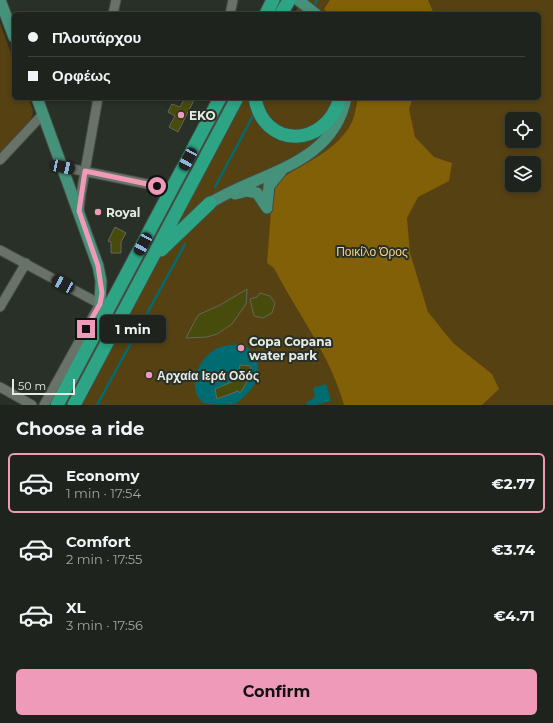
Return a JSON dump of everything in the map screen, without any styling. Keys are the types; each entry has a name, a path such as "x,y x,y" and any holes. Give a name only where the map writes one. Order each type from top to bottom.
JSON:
{"highway":[{"path":"267,12 273,0"},
{"path":"282,12 289,0"},
{"path":"57,405 219,100"},
{"path":"74,405 236,100"},
{"path":"256,100 260,113 272,128 288,135 300,137 313,134 327,124 336,111 339,100"},
{"path":"153,258 210,203"},
{"path":"74,371 100,304"}],"main road":[{"path":"0,0 12,31"},
{"path":"298,0 313,12"},
{"path":"38,100 98,266 101,281 100,304"},
{"path":"210,203 242,185 286,166 315,150 329,138 338,124 345,100"},
{"path":"210,203 235,194 251,191 259,194 267,208 269,186 286,166"}],"street":[{"path":"113,12 116,0"},
{"path":"230,12 233,0"},
{"path":"79,211 98,100"},
{"path":"0,160 43,114"},
{"path":"63,167 172,189"},
{"path":"0,250 100,304 44,405"},
{"path":"0,307 26,263"},
{"path":"0,387 32,405"}],"green space":[{"name":"Ποικίλο Όρος","path":"302,0 553,0 553,405 59,405 78,353 244,100 541,100 541,12 295,12"},
{"path":"330,0 428,0 433,12 327,12 324,9"},
{"path":"0,23 12,56 12,100 29,100 33,113 32,117 24,128 0,153"},
{"path":"358,100 412,100 409,109 415,137 434,157 452,163 449,181 418,197 407,218 410,253 428,312 453,343 492,374 499,389 482,405 344,405 331,369 313,335 274,268 267,263 273,185 283,177 316,158 336,143 352,122"}],"water":[{"path":"240,345 246,347 254,354 258,365 258,376 256,381 245,396 236,404 219,405 203,403 198,397 195,389 196,374 199,367 208,354 219,347"},
{"path":"326,384 331,401 316,405 306,405 307,402 315,397 313,388"}],"building":[{"path":"184,100 194,100 178,132 169,127 175,116 168,112 172,104 180,107"},
{"path":"115,227 126,233 121,242 121,253 111,253 111,242 108,241"},
{"path":"247,289 246,304 232,324 217,334 207,337 186,338 198,315 220,305"},
{"path":"260,293 270,296 275,303 272,313 263,318 254,316 250,299 257,297"},
{"path":"240,365 251,366 250,376 240,393 238,391 217,399 215,389 234,381 239,373"}],"waterway":[{"path":"313,7 317,0"},
{"path":"215,187 254,114"},
{"path":"97,405 185,244"}],"place":[{"name":"EKO","path":"181,115"},
{"name":"Royal","path":"98,212"},
{"name":"Copa Copana water park","path":"241,348"},
{"name":"Αρχαία Ιερά Οδός","path":"149,375"}],"route":[{"path":"86,329 100,304 102,293 98,266 79,211 85,171 157,186"}]}
